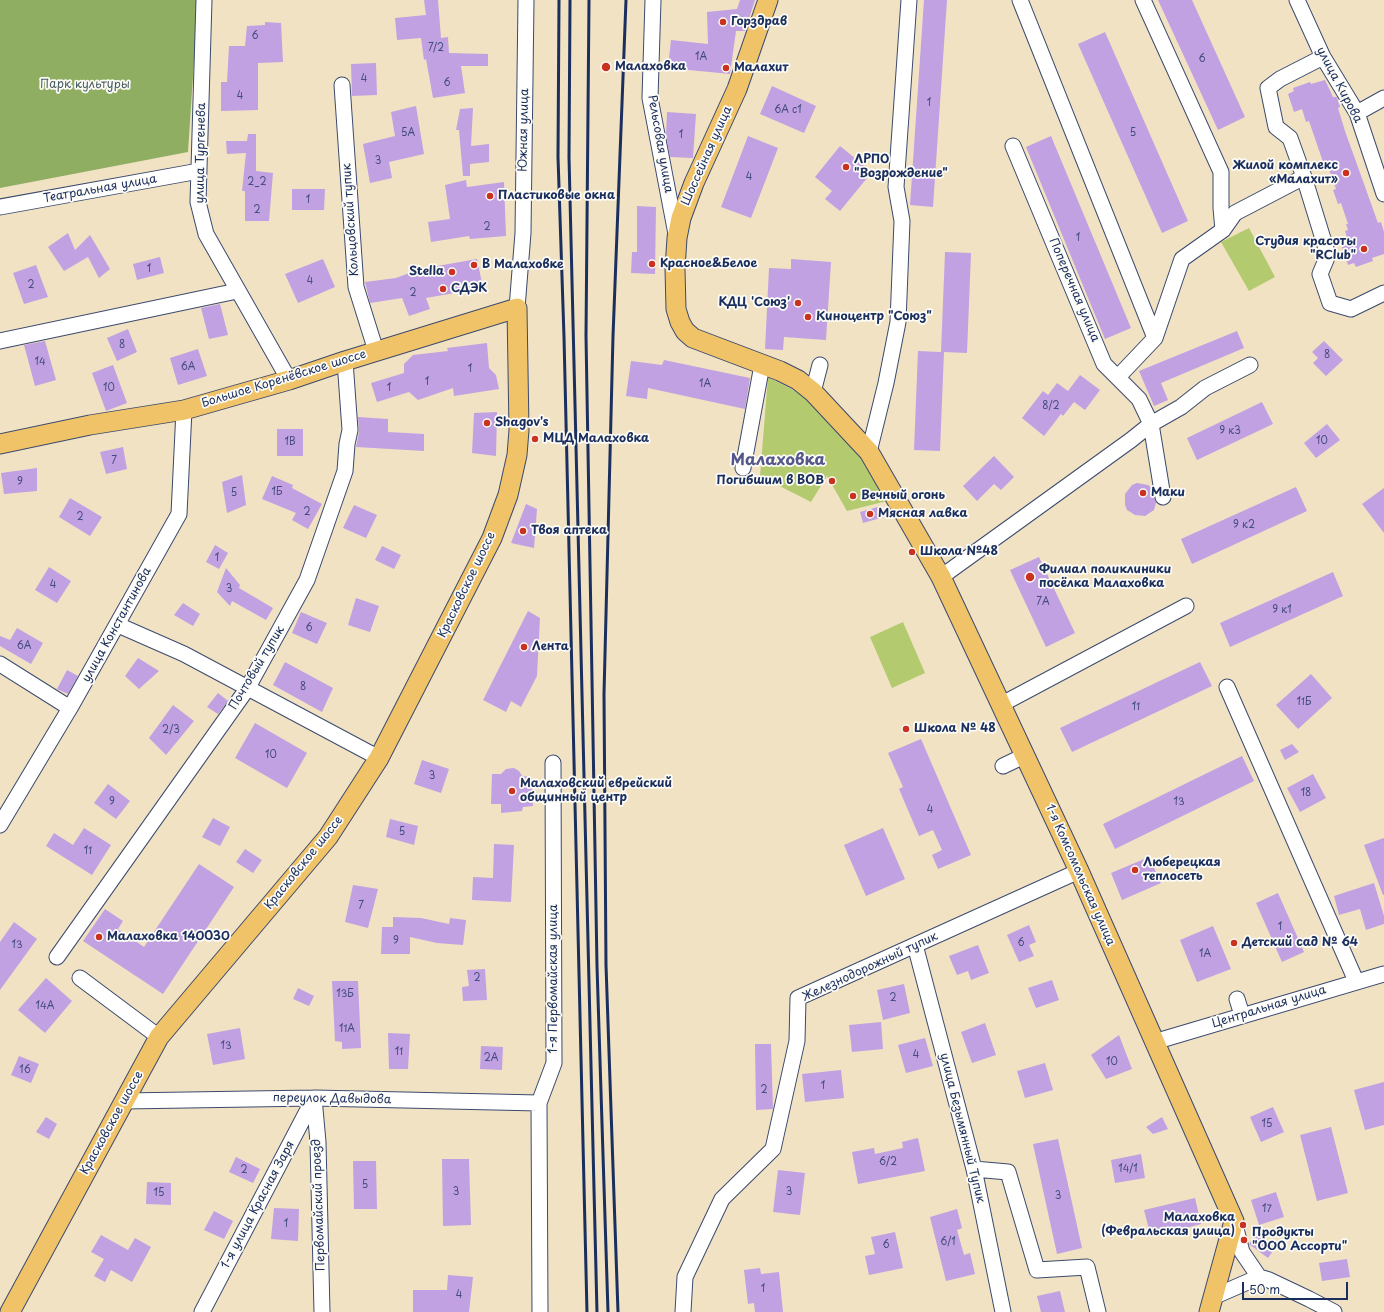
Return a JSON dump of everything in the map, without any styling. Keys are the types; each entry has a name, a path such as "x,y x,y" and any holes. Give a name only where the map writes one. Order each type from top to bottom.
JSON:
{"main road":[{"name":"Шоссейная улица","path":"768,0 737,88 686,201 677,238 675,269 676,309 685,331 694,338 798,380 813,392 870,452"},
{"name":"Большое Коренёвское шоссе","path":"0,444 90,425 184,410 289,380 376,351 517,308"},
{"name":"Красковское шоссе","path":"10,1312 159,1037 328,837 379,758 492,538 508,495 517,455 517,308"},
{"name":"1-я Комсомольская улица","path":"870,452 941,577 1002,704 1079,870 1234,1221"},
{"path":"1211,1304 1234,1221"}],"street":[{"name":"улица Тургенева","path":"204,0 198,202 206,234 237,291 289,380"},
{"name":"Южная улица","path":"517,308 523,234 526,0"},
{"name":"Рельсовая улица","path":"653,0 650,98 677,238"},
{"path":"870,452 898,322 902,221 896,187 909,0"},
{"path":"1020,0 1155,338"},
{"path":"1143,0 1221,172 1221,208 1223,230"},
{"name":"улица Кирова","path":"1297,0 1323,58 1357,113 1384,194"},
{"path":"1323,58 1280,79 1268,88 1276,127 1290,138 1304,177 1328,255 1320,274 1330,303 1351,309 1384,293"},
{"name":"Кольцовский тупик","path":"342,85 356,287 376,351"},
{"path":"1357,113 1384,98"},
{"name":"Поперечная улица","path":"1013,146 1104,364 1139,399 1151,424 1163,497"},
{"name":"Театральная улица","path":"0,207 199,171"},
{"path":"1118,377 1155,338 1182,259 1223,230 1235,213 1304,177"},
{"path":"0,341 237,291"},
{"name":"Почтовый тупик","path":"57,957 247,689 307,580 345,471 346,444 350,430 345,361"},
{"path":"743,468 762,365"},
{"path":"813,392 820,365"},
{"path":"941,577 1151,424 1181,407 1205,388 1250,365"},
{"name":"улица Константинова","path":"0,825 70,708 180,514 184,410"},
{"path":"1002,704 1186,606"},
{"path":"118,625 184,654 247,689 379,758"},
{"path":"0,664 70,708"},
{"path":"1227,687 1356,981"},
{"path":"1002,766 1026,755"},
{"name":"1-я Первомайская улица","path":"540,1312 539,1103 554,1063 553,763"},
{"name":"Железнодорожный тупик","path":"683,1312 685,1277 722,1199 773,1149 797,1041 798,998 1079,870"},
{"name":"улица Безымянный Тупик","path":"915,946 974,1169 1003,1312"},
{"name":"Центральная улица","path":"1154,1042 1356,981 1384,974"},
{"path":"80,978 159,1037"},
{"path":"1237,999 1242,1015"},
{"name":"переулок Давыдова","path":"124,1101 314,1098 539,1103"},
{"name":"1-я улица Красная Заря","path":"202,1312 314,1098"},
{"name":"Первомайский проезд","path":"314,1098 318,1142 322,1312"},
{"path":"974,1169 1008,1172 1037,1270 1087,1267 1098,1312"},
{"path":"1234,1221 1242,1252 1259,1277 1309,1298 1334,1312"},
{"path":"1211,1304 1259,1277"}],"green space":[{"name":"Парк культуры","path":"0,0 198,0 188,152 0,188"},
{"path":"1249,228 1275,277 1249,291 1221,242"},
{"path":"768,377 805,396 863,454 891,500 847,511 827,476 811,502 760,476"},
{"path":"903,622 925,673 892,688 870,637"}],"building":[{"path":"424,0 438,0 441,38 448,37 449,53 488,54 488,66 461,66 465,93 433,98 426,59 424,60 421,38 397,40 395,18 426,15"},
{"path":"740,0 755,0 745,31 736,31 730,74 668,68 671,40 708,44 707,12 737,9"},
{"path":"924,0 947,0 933,207 910,205"},
{"path":"1158,0 1192,0 1245,117 1218,130"},
{"path":"265,22 281,23 283,62 258,63 258,110 221,111 221,82 227,82 229,46 245,46 247,26 265,25"},
{"path":"1105,32 1188,221 1162,233 1078,44"},
{"path":"376,63 377,95 352,96 351,64"},
{"name":"Жилой комплекс «Малахит»","path":"1325,80 1333,97 1337,97 1340,107 1338,108 1345,131 1378,223 1381,222 1384,232 1384,254 1372,258 1373,261 1356,267 1354,263 1348,265 1342,247 1349,244 1345,231 1348,230 1346,224 1348,224 1341,203 1338,204 1333,190 1336,189 1326,161 1323,162 1309,121 1306,122 1302,109 1294,112 1288,94 1294,91 1293,88 1310,82 1311,84"},
{"path":"772,86 816,106 804,133 760,114"},
{"path":"416,106 424,154 389,162 392,178 370,183 363,144 395,136 391,112"},
{"path":"473,108 471,146 489,144 489,162 470,164 470,176 463,176 459,130 456,130 460,109"},
{"path":"667,112 696,114 693,158 670,157 666,135"},
{"path":"248,134 256,134 256,171 273,173 269,221 245,221 245,191 242,191 246,153 227,154 226,141 247,141"},
{"path":"748,136 778,148 751,218 721,207"},
{"path":"1051,136 1131,328 1105,339 1026,147"},
{"path":"840,146 872,172 840,211 825,199 832,191 815,177"},
{"path":"466,180 467,187 504,182 506,236 470,239 469,236 431,242 428,222 450,219 445,185"},
{"path":"292,189 325,189 324,210 292,210"},
{"path":"637,206 656,207 655,274 631,273 632,252 637,252"},
{"path":"68,233 75,250 90,235 110,269 99,278 88,257 64,271 48,247"},
{"path":"945,252 971,253 967,353 944,352 940,451 914,450 918,351 941,352"},
{"path":"160,257 164,273 137,280 133,264"},
{"path":"323,259 335,287 298,303 285,274"},
{"path":"477,259 483,288 426,298 430,309 409,316 402,298 370,303 365,282 396,278 420,269"},
{"name":"КДЦ 'Союз'","path":"791,259 831,262 826,340 784,337 783,350 765,349 769,268 791,269"},
{"path":"36,265 48,297 24,304 13,273"},
{"path":"220,304 228,335 209,339 201,308"},
{"path":"128,329 137,352 117,361 107,338"},
{"path":"1237,331 1244,348 1161,383 1168,400 1154,406 1139,371"},
{"path":"45,341 56,380 35,386 24,345"},
{"path":"1324,341 1343,360 1326,376 1313,363 1318,358 1312,352"},
{"path":"487,343 489,368 496,375 499,389 454,396 453,388 418,400 409,392 377,402 371,383 404,373 404,364 413,355 448,351 447,348"},
{"path":"198,349 207,376 178,385 170,358"},
{"path":"664,360 750,378 745,409 648,388 647,399 626,396 631,361 662,365"},
{"path":"113,365 127,403 106,411 92,373"},
{"path":"1080,375 1100,390 1085,410 1074,402 1063,416 1061,414 1044,436 1022,418 1043,391 1048,395 1057,383 1068,391"},
{"path":"1262,402 1273,424 1197,460 1187,438"},
{"path":"497,412 496,456 472,453 474,413"},
{"path":"358,417 388,419 388,432 424,434 424,451 356,447 359,432"},
{"path":"1327,424 1340,440 1316,458 1304,443"},
{"path":"277,429 303,429 303,456 277,456"},
{"path":"123,447 127,469 106,474 100,452"},
{"path":"994,456 1014,477 1001,490 994,484 977,501 963,486"},
{"path":"37,468 37,491 4,494 1,473"},
{"path":"242,475 246,505 227,513 222,482"},
{"path":"272,476 293,485 292,488 322,504 308,529 292,520 296,513 262,499"},
{"path":"1137,483 1148,485 1152,488 1156,503 1154,510 1145,516 1135,515 1127,510 1125,505 1125,494 1132,485"},
{"path":"1296,487 1307,511 1192,564 1181,539"},
{"path":"1384,488 1384,533 1362,504"},
{"path":"70,498 102,517 90,536 59,517"},
{"path":"526,504 537,509 534,548 511,543"},
{"path":"354,505 377,515 366,538 343,528"},
{"path":"881,506 884,517 863,523 860,512"},
{"path":"215,545 228,553 219,569 206,562"},
{"path":"382,546 401,555 394,569 375,560"},
{"path":"1039,557 1075,633 1046,647 1010,570"},
{"path":"49,567 71,581 57,603 35,590"},
{"path":"226,568 240,585 239,588 273,608 266,620 232,601 230,606 217,592"},
{"path":"1333,572 1343,596 1230,647 1220,623"},
{"path":"356,598 379,606 370,632 348,625"},
{"path":"183,603 200,614 193,626 174,615"},
{"name":"Лента","path":"528,611 540,618 537,676 521,707 511,701 506,712 483,700"},
{"path":"301,612 327,623 317,644 292,633"},
{"path":"17,628 43,643 31,664 0,646 0,636 10,640"},
{"path":"138,658 159,671 139,689 125,676"},
{"path":"285,662 333,688 322,712 273,685"},
{"path":"1200,662 1212,686 1072,752 1060,728"},
{"path":"67,670 78,676 68,694 57,689"},
{"path":"1311,674 1332,698 1298,729 1276,705"},
{"path":"218,693 228,701 218,714 207,707"},
{"path":"173,705 194,721 166,755 149,738"},
{"path":"255,723 307,753 287,788 235,758"},
{"path":"921,739 971,855 938,869 932,855 942,850 933,830 919,836 899,789 903,787 888,753"},
{"path":"1292,744 1299,752 1285,760 1280,750"},
{"path":"1242,756 1254,781 1115,849 1103,824"},
{"path":"422,760 449,769 441,793 414,784"},
{"name":"Малаховский еврейский общинный центр","path":"514,768 519,771 522,776 532,777 533,806 523,807 522,811 501,813 501,804 491,804 492,774 501,774 506,769"},
{"path":"1313,774 1326,798 1300,812 1287,788"},
{"path":"108,784 130,801 116,819 94,803"},
{"path":"213,818 230,827 220,846 202,837"},
{"path":"390,819 418,826 414,845 386,837"},
{"path":"84,828 111,845 92,875 46,846 54,833 73,845"},
{"path":"883,828 905,879 866,896 844,845"},
{"path":"1384,838 1384,895 1383,895 1364,845"},
{"path":"494,844 514,845 511,902 472,900 473,877 493,878"},
{"path":"245,849 262,860 253,873 236,862"},
{"path":"1149,857 1161,883 1122,900 1111,873"},
{"path":"199,864 234,887 163,994 83,941 105,909 123,921 118,929 144,947"},
{"path":"1374,883 1384,916 1384,924 1366,930 1360,909 1339,915 1334,896"},
{"path":"353,885 378,889 368,928 345,922"},
{"path":"1278,893 1304,952 1282,962 1256,903"},
{"path":"393,917 421,918 449,924 450,918 466,920 463,945 437,943 410,937 410,954 381,954 382,927 393,927"},
{"path":"14,922 37,939 0,990 0,942"},
{"path":"1029,925 1036,942 1029,945 1034,956 1019,962 1007,935"},
{"path":"1213,926 1231,969 1197,982 1180,940"},
{"path":"978,945 989,973 971,980 968,971 957,975 949,956"},
{"path":"485,969 487,1000 463,1001 462,987 469,986 467,970"},
{"path":"46,978 72,1001 45,1033 18,1010"},
{"path":"1052,980 1059,1000 1036,1008 1028,988"},
{"path":"332,981 358,981 361,1048 342,1049 342,1042 335,1041"},
{"path":"904,984 910,1013 883,1020 877,990"},
{"path":"298,988 314,996 309,1006 293,999"},
{"path":"881,1022 883,1049 852,1052 849,1025"},
{"path":"985,1023 996,1055 972,1063 961,1032"},
{"path":"240,1028 245,1059 213,1065 207,1034"},
{"path":"388,1033 410,1034 408,1069 389,1069"},
{"path":"1119,1035 1132,1069 1106,1079 1091,1055"},
{"path":"925,1038 933,1066 906,1073 898,1045"},
{"path":"755,1044 771,1044 773,1109 756,1110"},
{"path":"481,1046 503,1047 502,1070 480,1069"},
{"path":"19,1056 39,1064 31,1083 11,1075"},
{"path":"1045,1063 1053,1090 1025,1098 1017,1071"},
{"path":"841,1070 844,1098 805,1102 802,1074"},
{"path":"1384,1082 1384,1125 1365,1130 1354,1090"},
{"path":"1273,1107 1284,1132 1261,1142 1250,1117"},
{"path":"46,1117 57,1124 49,1139 36,1132"},
{"path":"1162,1117 1168,1129 1153,1134 1146,1127"},
{"path":"1331,1127 1348,1193 1317,1201 1300,1135"},
{"path":"918,1138 925,1171 858,1184 852,1152 874,1148 875,1154 903,1148 902,1142"},
{"path":"1058,1139 1082,1248 1057,1254 1033,1144"},
{"path":"1141,1154 1145,1178 1115,1183 1111,1160"},
{"path":"236,1157 260,1169 253,1183 229,1172"},
{"path":"442,1159 469,1159 471,1225 443,1226"},
{"path":"353,1161 376,1161 377,1209 354,1209"},
{"path":"778,1170 805,1173 800,1215 773,1212"},
{"path":"147,1182 171,1183 171,1205 146,1204"},
{"path":"1276,1192 1284,1217 1259,1225 1251,1200"},
{"path":"1195,1198 1201,1224 1151,1237 1144,1210"},
{"path":"274,1208 299,1209 298,1241 271,1239"},
{"path":"957,1209 962,1228 957,1230 964,1255 970,1253 975,1274 946,1281 930,1217"},
{"path":"214,1211 233,1221 224,1239 204,1230"},
{"path":"895,1232 903,1268 869,1275 865,1256 875,1254 871,1237"},
{"path":"1256,1234 1275,1248 1268,1258 1249,1244"},
{"path":"101,1235 128,1250 135,1238 151,1247 132,1282 111,1270 105,1282 94,1276 104,1259 91,1252"},
{"path":"1347,1259 1350,1277 1322,1281 1319,1263"},
{"path":"760,1268 761,1274 779,1272 783,1312 755,1312 754,1303 748,1304 744,1270"},
{"path":"448,1275 473,1277 469,1312 413,1312 413,1290 447,1290"},
{"path":"1060,1291 1065,1312 1041,1312 1037,1296"}],"railway":[{"path":"559,0 558,157 564,337 587,1312"},
{"path":"570,0 569,157 597,1312"},
{"path":"589,0 586,336 597,966 608,1312"},
{"path":"618,1312 606,965 604,694 613,336 626,0"}],"place":[{"name":"Горздрав","path":"723,22"},
{"name":"Малаховка","path":"606,67"},
{"name":"Малахит","path":"726,68"},
{"name":"ЛРПО \"Возрождение\"","path":"846,167"},
{"name":"Жилой комплекс «Малахит»","path":"1346,173"},
{"name":"Пластиковые окна","path":"490,196"},
{"name":"Студия красоты \"RClub\"","path":"1364,249"},
{"name":"Красное&Белое","path":"652,264"},
{"name":"В Малаховке","path":"474,265"},
{"name":"Stella","path":"452,272"},
{"name":"СДЭК","path":"443,289"},
{"name":"КДЦ 'Союз'","path":"798,303"},
{"name":"Киноцентр \"Союз\"","path":"808,317"},
{"name":"Shagov's","path":"487,423"},
{"name":"МЦД Малаховка","path":"535,439"},
{"name":"Погибшим в ВОВ","path":"832,481"},
{"name":"Маки","path":"1143,493"},
{"name":"Вечный огонь","path":"853,496"},
{"name":"Мясная лавка","path":"870,514"},
{"name":"Твоя аптека","path":"523,531"},
{"name":"Школа №48","path":"912,552"},
{"name":"Филиал поликлиники посёлка Малаховка","path":"1030,577"},
{"name":"Лента","path":"524,647"},
{"name":"Школа № 48","path":"906,729"},
{"name":"Малаховский еврейский общинный центр","path":"512,791"},
{"name":"Люберецкая теплосеть","path":"1135,870"},
{"name":"Малаховка 140030","path":"99,937"},
{"name":"Детский сад № 64","path":"1234,943"},
{"name":"Малаховка (Февральская улица)","path":"1243,1225"},
{"name":"Продукты \"ООО Ассорти\"","path":"1244,1240"}],"district":[{"name":"Малаховка","path":"778,461"}]}
